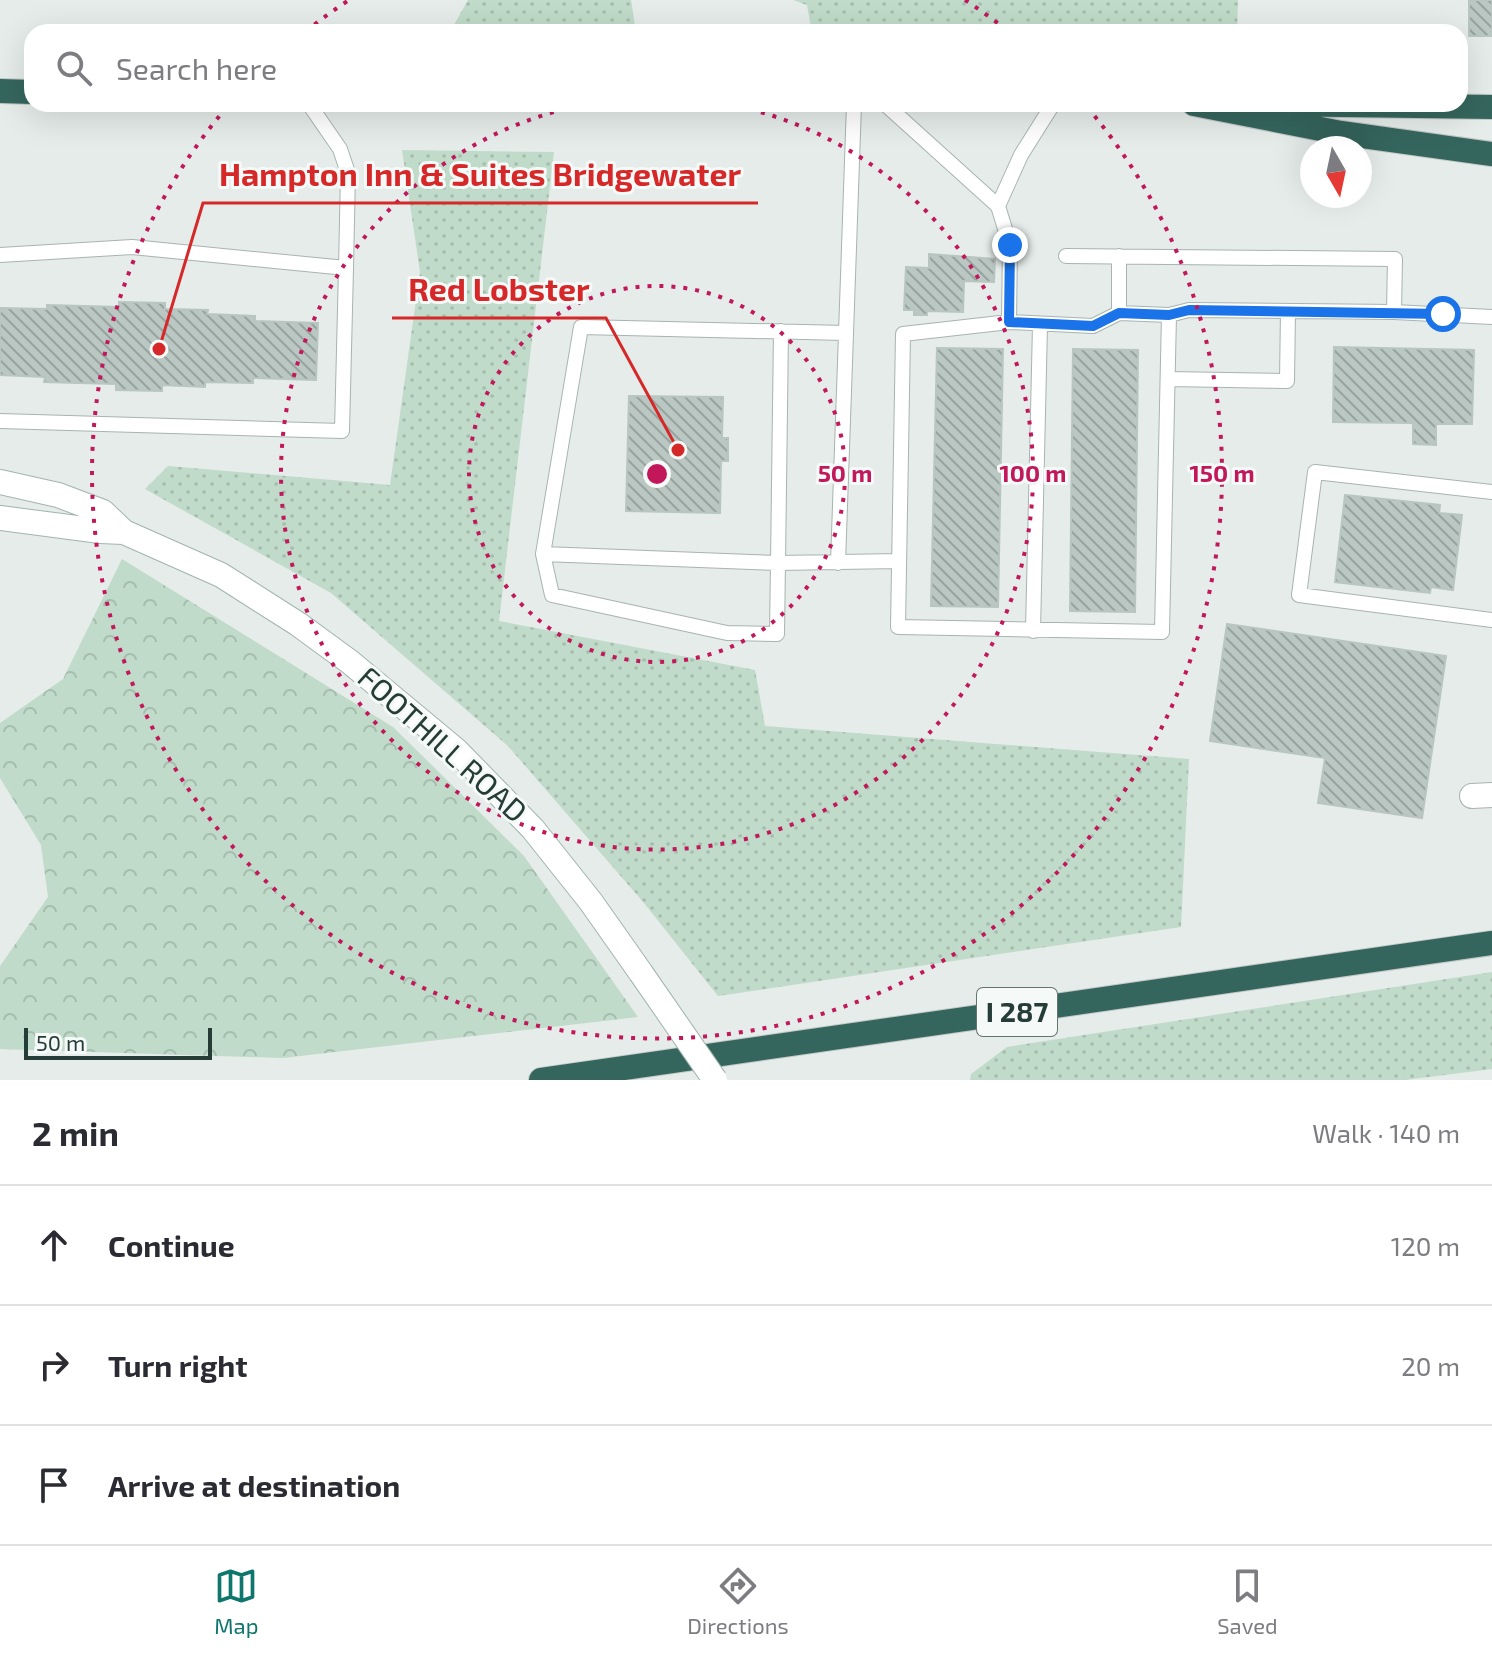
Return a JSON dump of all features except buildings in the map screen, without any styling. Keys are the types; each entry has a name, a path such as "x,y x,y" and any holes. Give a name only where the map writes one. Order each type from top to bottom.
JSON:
{"highway":[{"path":"0,91 24,92"},
{"path":"1468,106 1492,107"},
{"path":"1235,112 1341,133 1492,154"},
{"name":"I 287","path":"541,1080 1492,943"}],"street":[{"name":"FOOTHILL ROAD","path":"0,482 58,495 103,512 124,532 221,575 309,632 404,704 457,751 533,829 591,902 715,1080"},
{"name":"FOOTHILL ROAD","path":"0,518 124,532"}],"lane":[{"path":"0,421 342,431 348,173 340,149 315,112"},
{"path":"838,563 854,112"},
{"path":"894,112 998,206 1010,245 1009,322"},
{"path":"998,206 1021,155 1048,112"},
{"path":"0,255 132,247 346,268"},
{"path":"1066,256 1395,259 1394,312"},
{"path":"1119,256 1119,313"},
{"path":"1169,315 1162,632 898,627 903,334 1009,322 1093,326 1119,313 1169,315 1189,310 1394,312 1492,317"},
{"path":"1168,379 1287,381 1288,311"},
{"path":"1033,631 1040,325"},
{"path":"781,331 777,634 727,633 552,595 543,554 581,327 781,331 845,333"},
{"path":"1492,492 1315,472 1299,595 1492,620"},
{"path":"543,554 778,563 899,561"}],"green space":[{"path":"468,0 631,0 635,24 454,24"},
{"path":"793,0 1238,0 1237,24 811,24 807,5"},
{"path":"402,150 554,152 499,621 755,670 765,726 1189,759 1181,927 718,996 644,903 508,746 331,593 145,489 168,466 390,485 420,272"},
{"path":"122,559 393,727 524,856 638,1017 283,1058 0,1049 0,966 48,897 41,845 0,778 0,723 63,679"},
{"path":"1492,972 1492,1069 1405,1080 970,1080 971,1074 1007,1047"}],"place":[{"name":"Hampton Inn & Suites Bridgewater","path":"159,349"},
{"name":"Red Lobster","path":"678,450"}],"route":[{"path":"1010,245 1009,322 1093,326 1119,313 1169,315 1189,310 1443,314"}]}
